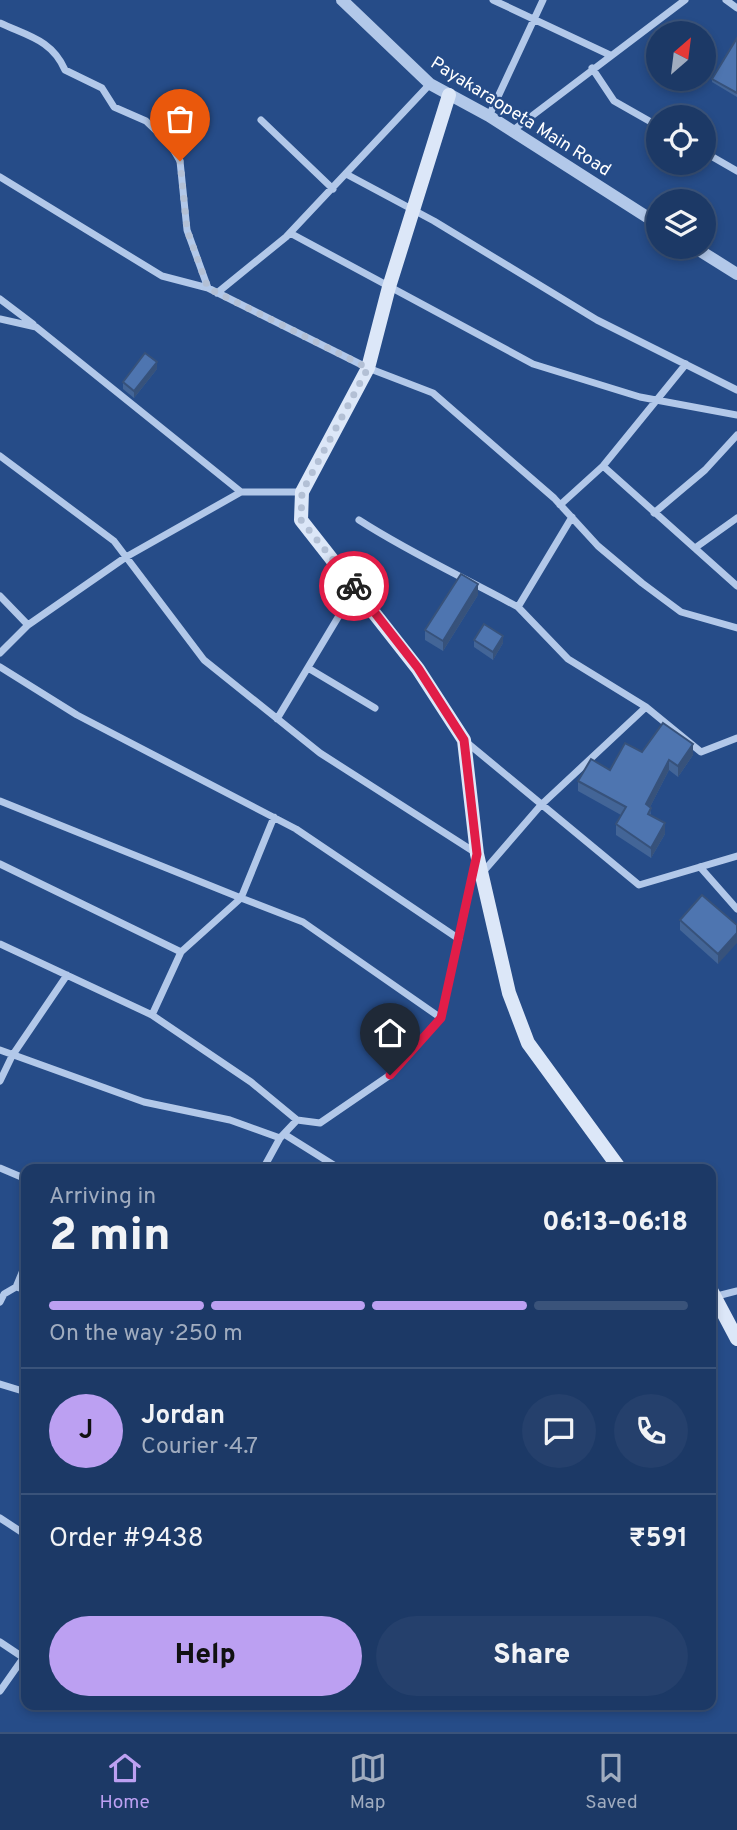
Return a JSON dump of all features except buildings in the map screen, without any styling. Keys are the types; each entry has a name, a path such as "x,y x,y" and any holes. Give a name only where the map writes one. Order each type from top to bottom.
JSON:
{"main road":[{"path":"449,95 389,287 368,368 302,492 301,520 418,668 464,740 477,854 509,993 528,1043 616,1164"},
{"path":"717,1298 737,1339"}],"street":[{"name":"Payakaraopeta Main Road","path":"342,0 430,84 489,116 646,216"},
{"path":"494,0 610,55"},
{"path":"489,116 543,0"},
{"path":"511,131 685,0"},
{"path":"726,0 737,8"},
{"path":"0,23 44,43 58,54 65,70 102,88 114,107 146,121 170,144 180,161 187,230 208,288"},
{"path":"592,68 614,101 646,120"},
{"path":"217,293 290,233 348,175 430,84"},
{"path":"261,120 333,189"},
{"path":"716,159 737,171"},
{"path":"348,175 597,320 737,390"},
{"path":"0,177 162,276 208,288 368,368 433,393 560,505 598,546 681,612 737,628"},
{"path":"290,233 533,364 657,400 737,415"},
{"path":"713,259 737,274"},
{"path":"0,299 241,492"},
{"path":"0,319 36,327"},
{"path":"560,505 603,466 686,364"},
{"path":"654,513 705,470 737,435"},
{"path":"0,456 114,541 204,660 320,753 477,854 441,1018 390,1075 320,1123 297,1120 251,1082 152,1014 0,944"},
{"path":"603,466 737,586"},
{"path":"0,653 28,625 126,557 241,492 302,492"},
{"path":"518,607 572,517"},
{"path":"695,548 737,518"},
{"path":"359,520 403,548 518,607 568,659 646,707 701,752 737,738"},
{"path":"277,719 355,588"},
{"path":"0,596 28,625"},
{"path":"0,667 77,715 274,817 361,871 395,899 459,939"},
{"path":"308,668 375,708"},
{"path":"481,874 541,805 646,707"},
{"path":"464,740 639,885 737,856"},
{"path":"0,801 303,922 441,1018"},
{"path":"152,1014 181,952 241,898 274,817"},
{"path":"0,864 181,952"},
{"path":"700,867 737,909"},
{"path":"0,1081 12,1056 67,975"},
{"path":"0,1050 144,1102 230,1120 282,1136 331,1164"},
{"path":"266,1164 282,1136 297,1120"},
{"path":"0,1168 21,1176"},
{"path":"0,1302 4,1294 16,1287 21,1275"},
{"path":"16,1287 21,1288"},
{"path":"717,1298 737,1291"},
{"path":"0,1384 21,1390"},
{"path":"0,1518 21,1532"},
{"path":"0,1642 21,1654"},
{"path":"0,1691 21,1662"}],"way so far":[{"path":"180,161 187,230 208,288 368,368 361,386 302,492 301,520 354,586"}],"route":[{"path":"354,586 418,668 464,740 477,854 441,1018 390,1075"}]}
